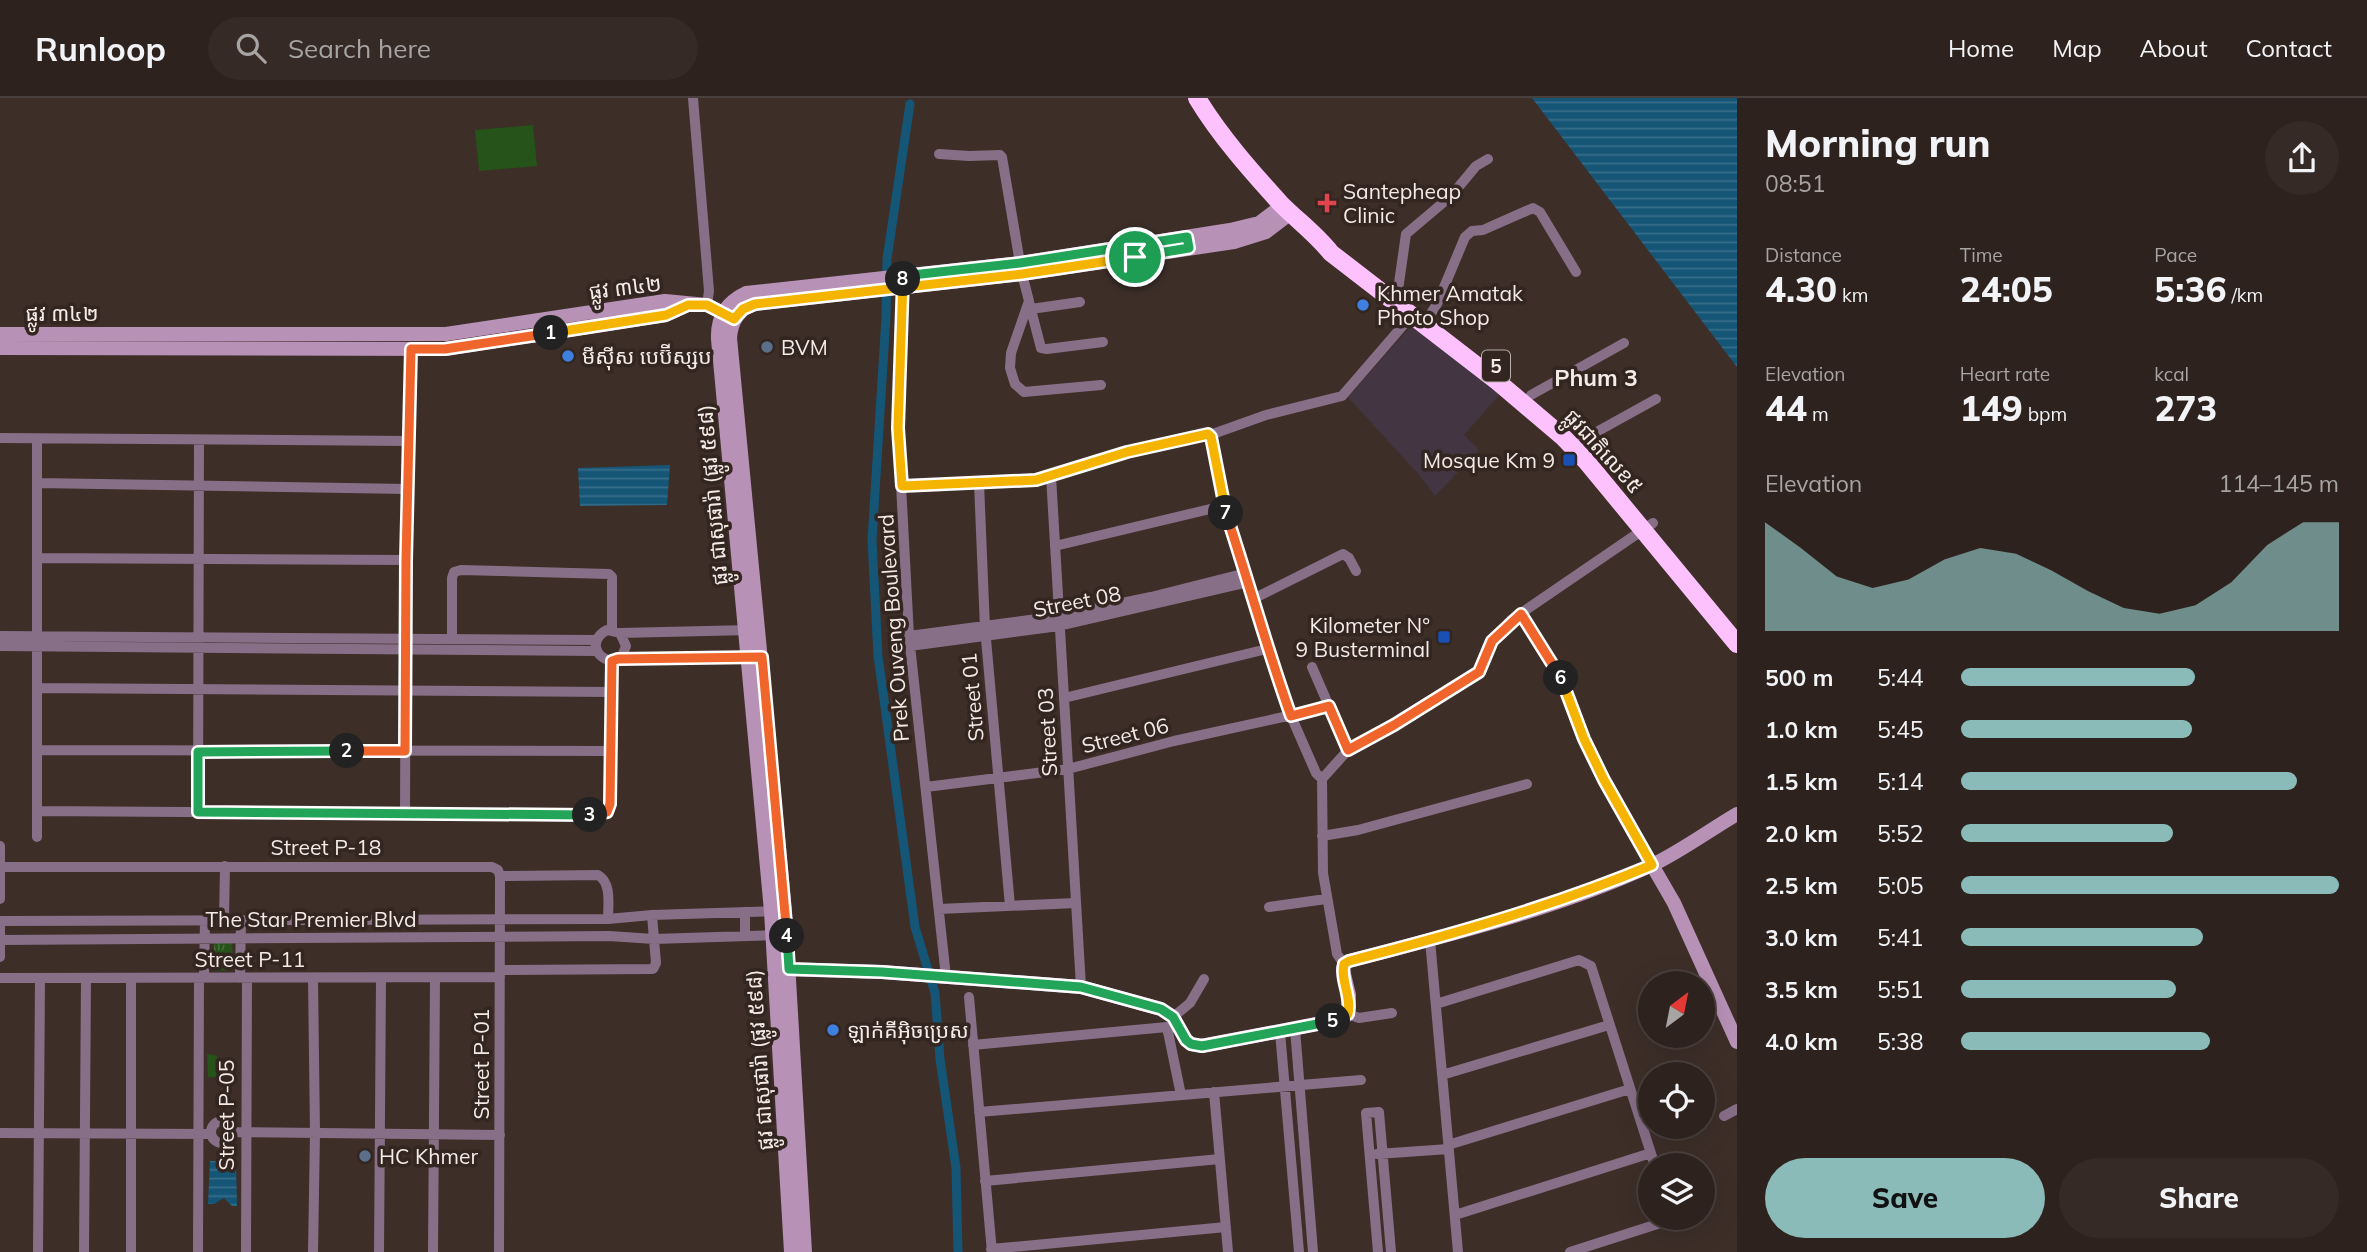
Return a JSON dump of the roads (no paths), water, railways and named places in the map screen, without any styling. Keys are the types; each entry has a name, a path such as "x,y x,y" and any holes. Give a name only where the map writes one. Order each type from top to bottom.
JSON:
{"highway":[{"name":"ផ្លូវជាតិលេខ៥","path":"1197,98 1239,156 1331,253 1531,394 1575,449 1649,526 1737,626"},
{"name":"ផ្លូវជាតិលេខ៥","path":"1316,235 1338,244 1398,290 1421,315 1582,440 1737,644"}],"main road":[{"path":"688,305 707,305 729,315 733,300 746,293 874,285 1021,269 1188,243 1254,237 1275,227 1287,209"},
{"name":"ផ្លូវ ៣៤២","path":"0,334 446,334 665,301 688,305"},
{"name":"ផ្លូវ ៣៤២","path":"0,348 445,349 666,315 688,305"},
{"name":"ផ្លូវ ជាសុផារ៉ា (ផ្លូវ ៥៩៨)","path":"729,315 718,331 753,630 780,935 791,1114 805,1252"},
{"path":"782,969 919,975 1081,987 1161,1009 1173,1017 1186,1040 1202,1046 1342,1019 1348,1014 1350,1007 1344,964 1598,887 1652,865 1737,814"},
{"path":"1652,865 1674,902 1737,1042"},
{"name":"ផ្លូវ ជាសុផារ៉ា (ផ្លូវ ៥៩៨)","path":"791,1114 791,1252"}],"street":[{"path":"693,98 709,291 707,305"},
{"path":"939,154 1002,157 1021,269 1041,348 1103,342"},
{"path":"1398,290 1406,234 1451,196 1476,166 1488,159"},
{"path":"902,486 1036,480 1127,452 1210,435 1266,415 1342,396 1421,315 1437,304 1465,236 1534,208 1540,212 1576,272"},
{"name":"Prek Ouveng Boulevard","path":"901,282 898,428 909,641 939,909 943,977"},
{"path":"1030,305 1080,302"},
{"path":"1030,305 1011,353 1010,368 1019,388 1024,392 1101,385"},
{"path":"1531,394 1624,343"},
{"path":"405,814 406,560 411,349"},
{"path":"1582,440 1656,399"},
{"path":"1210,435 1223,506 1248,578 1267,649 1291,716 1316,773 1322,779"},
{"path":"0,438 410,441"},
{"path":"37,439 37,837"},
{"path":"198,812 199,440"},
{"name":"Street 03","path":"1051,476 1081,987"},
{"path":"37,483 407,489"},
{"name":"Street 01","path":"979,483 986,631 1010,906"},
{"path":"1055,546 1223,506"},
{"path":"1344,964 1337,954 1326,900 1322,779 1348,750 1479,672 1492,641 1521,614 1649,526"},
{"path":"1253,599 1343,554 1349,558 1356,571"},
{"path":"37,558 406,560"},
{"path":"37,811 599,815 607,812 611,692 615,660 626,646 616,631 610,574 454,572 452,639"},
{"path":"909,641 1059,621 1248,578"},
{"path":"1521,614 1559,673 1589,749 1652,865"},
{"path":"596,645 602,632 753,630"},
{"path":"0,636 37,641 596,645"},
{"path":"405,644 452,639 596,645"},
{"path":"0,646 37,641"},
{"path":"596,645 603,658 615,660 755,657"},
{"path":"1064,698 1267,649"},
{"path":"1312,667 1348,750"},
{"path":"37,688 611,692"},
{"name":"Street 06","path":"926,787 1068,769 1174,741 1329,706"},
{"path":"37,750 610,751"},
{"path":"1322,836 1358,830 1527,784"},
{"path":"0,846 0,899"},
{"path":"223,920 225,866"},
{"name":"Street P-18","path":"0,867 492,867 498,870 500,876 598,875 607,884 608,919"},
{"name":"Street P-01","path":"499,1252 500,876"},
{"path":"1269,907 1326,900"},
{"path":"939,909 1076,903"},
{"name":"The Star Premier Blvd","path":"0,924 205,920 608,919 778,911"},
{"path":"744,912 746,936"},
{"path":"652,915 654,942"},
{"path":"198,1252 197,1134 205,920"},
{"name":"Street P-05","path":"241,920 244,978 239,1132 246,1252"},
{"path":"0,924 0,957"},
{"name":"The Star Premier Blvd","path":"0,940 622,937 654,942 780,935"},
{"path":"1430,940 1458,1252"},
{"name":"Street P-11","path":"0,978 435,979 653,969 656,963 654,942"},
{"path":"1436,1004 1580,960 1591,966 1651,1153"},
{"path":"38,1252 40,978"},
{"path":"84,1252 86,978"},
{"path":"131,978 131,1252"},
{"path":"313,979 313,1252"},
{"path":"379,1252 381,979"},
{"path":"433,1252 435,979"},
{"path":"1173,1017 1190,1003 1204,979"},
{"path":"969,997 992,1250 1226,1227"},
{"path":"1348,1014 1359,1018 1392,1013"},
{"path":"1442,1075 1609,1025"},
{"path":"973,1045 1167,1027 1181,1095"},
{"path":"1287,1030 1299,1083 1313,1252"},
{"path":"1287,1030 1284,1084 1299,1252"},
{"path":"979,1112 1284,1084 1361,1080"},
{"path":"1370,1155 1449,1147 1630,1089"},
{"path":"1214,1092 1228,1252"},
{"path":"1724,1116 1737,1108"},
{"path":"1378,1252 1366,1113 1378,1112 1391,1252"},
{"path":"239,1132 229,1122 218,1120 211,1128 213,1139 223,1143 239,1132 500,1135"},
{"path":"0,1133 211,1134"},
{"path":"1455,1215 1638,1157"},
{"path":"985,1181 1220,1159"},
{"path":"1296,1225 1311,1223"},
{"path":"1570,1252 1638,1230"}],"water":[{"path":"1532,98 1737,98 1737,367"},
{"path":"670,465 667,505 580,506 578,468"},
{"path":"222,1157 236,1161 237,1206 232,1206 224,1198 214,1204 208,1204 210,1161 217,1161"}],"waterway":[{"path":"910,104 887,259 872,540 878,656 915,927 935,993 940,1059 956,1168 958,1252"}],"place":[{"name":"Santepheap Clinic","path":"1327,203"},
{"name":"Khmer Amatak Photo Shop","path":"1363,305"},
{"name":"BVM","path":"767,347"},
{"name":"មីសុីស បេប៊ីស្សប","path":"568,356"},
{"name":"Mosque Km 9","path":"1569,460"},
{"name":"Kilometer N° 9 Busterminal","path":"1444,637"},
{"name":"ឡាក់គីអ៊ិចប្រេស","path":"833,1030"},
{"name":"HC Khmer","path":"365,1156"}],"district":[{"name":"Phum 3","path":"1596,377"}]}
